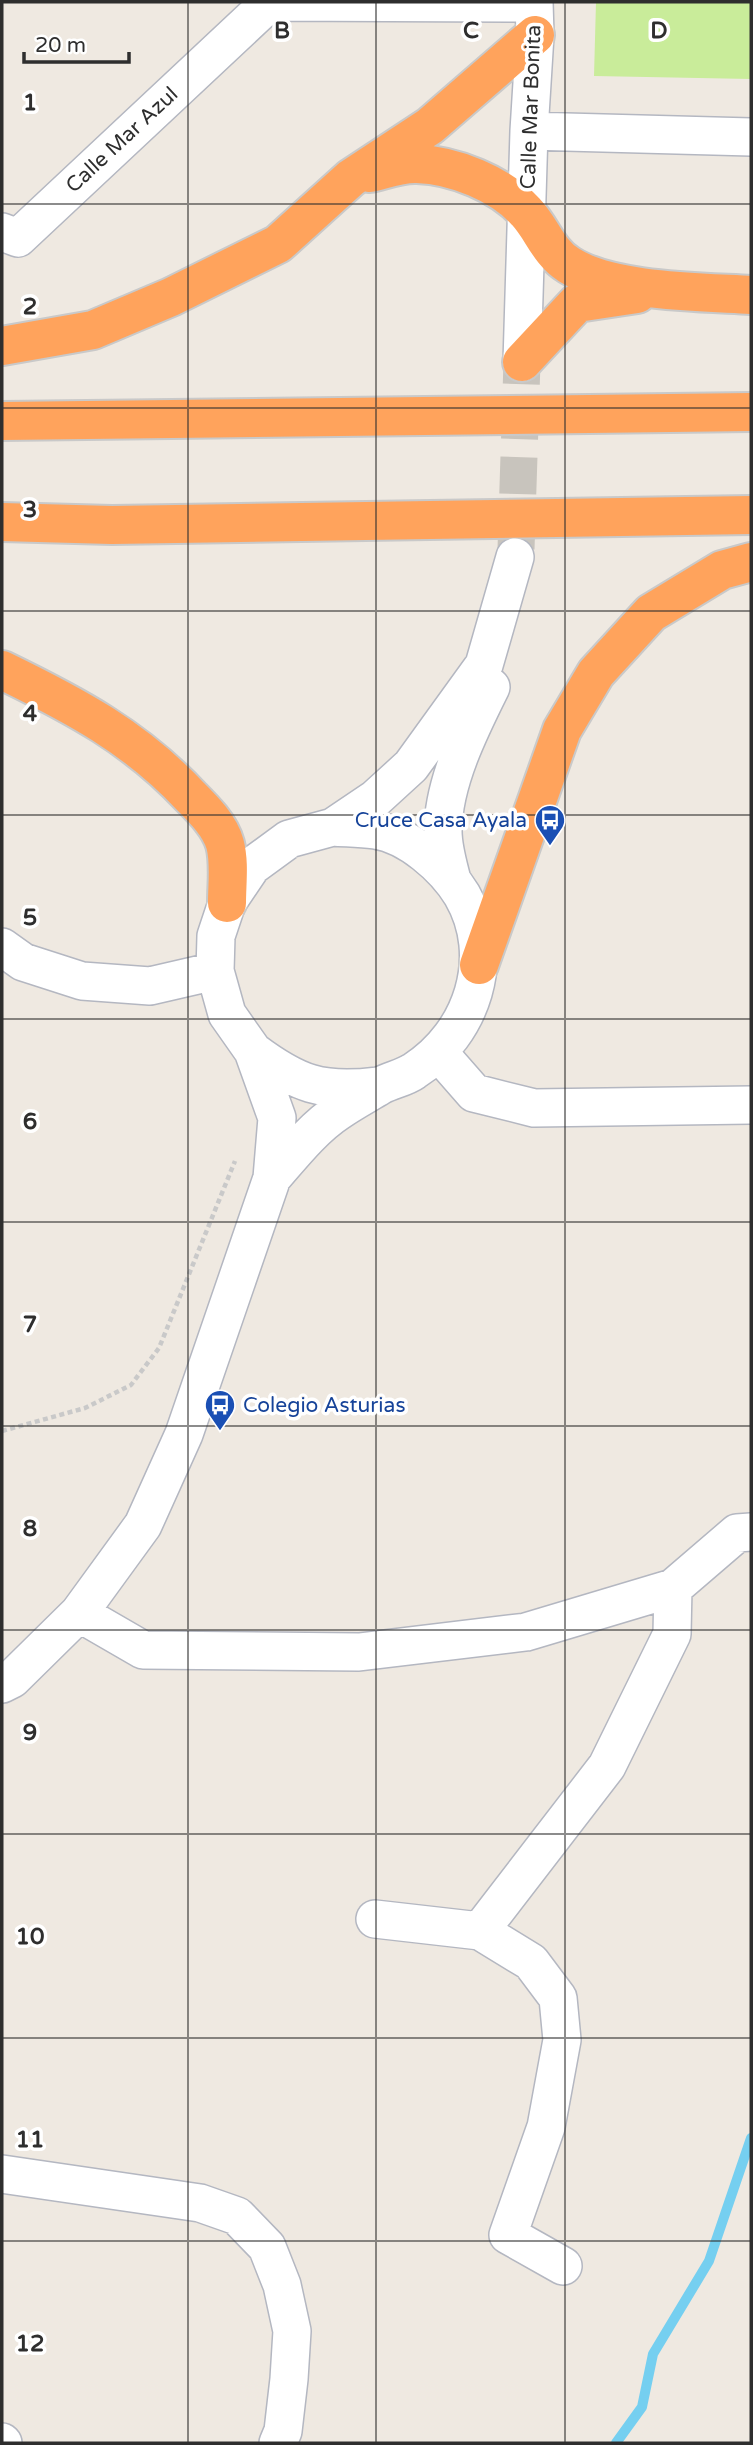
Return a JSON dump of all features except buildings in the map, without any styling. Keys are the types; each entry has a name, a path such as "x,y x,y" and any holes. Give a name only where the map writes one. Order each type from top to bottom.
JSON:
{"highway":[{"path":"2,346 93,330 171,298 278,244 351,178 429,126 534,13"},
{"path":"351,178 415,163 452,169 503,191 527,213 547,244 568,265 596,277 664,290 751,295"},
{"path":"522,362 577,303 664,290"},
{"path":"2,421 751,412"},
{"path":"2,522 112,525 751,515"},
{"path":"479,965 562,730 596,673 651,612 722,570 751,562"},
{"path":"2,670 65,701 115,730 167,771 206,813 224,841 228,861 226,902"}],"street":[{"path":"269,2 534,13"},
{"name":"Calle Mar Azul","path":"2,232 18,238 269,2"},
{"name":"Calle Mar Bonita","path":"522,362 534,13"},
{"path":"529,131 751,137"},
{"path":"2,1684 12,1679 79,1613 144,1525 184,1434 272,1178 276,1118 253,1051 227,1014 215,971 216,936 226,902 252,866 289,839 333,827 376,798 411,766 484,665 515,557 523,616 502,667 470,730 448,795 443,830 452,880"},
{"path":"272,1178 300,1146 337,1112 382,1085 412,1073 439,1053 459,1027 473,997 479,965 477,934 468,906 452,880 419,849 378,830 333,827"},
{"path":"2,947 23,962 82,981 150,986 215,971"},
{"path":"253,1051 281,1072 313,1086 348,1090 382,1085"},
{"path":"439,1053 474,1093 534,1108 751,1105"},
{"path":"79,1613 143,1650 359,1652 526,1632 673,1588 737,1533 751,1532"},
{"path":"480,1931 607,1766 672,1634 673,1588"},
{"path":"374,1919 480,1931 531,1962 558,1998 562,2040 546,2127 508,2235 563,2266"},
{"path":"2,2174 200,2203 237,2216 267,2247 282,2285 292,2331 283,2431 278,2443"}],"path":[{"path":"2,1431 85,1408 131,1385 159,1348 237,1157"}],"green space":[{"path":"596,2 751,2 751,79 594,76"}],"waterway":[{"path":"616,2443 642,2407 653,2354 709,2261 751,2138"}],"tunnel":[{"path":"516,549 522,362"}],"place":[{"name":"Cruce Casa Ayala","path":"550,847"},
{"name":"Colegio Asturias","path":"220,1432"}]}
